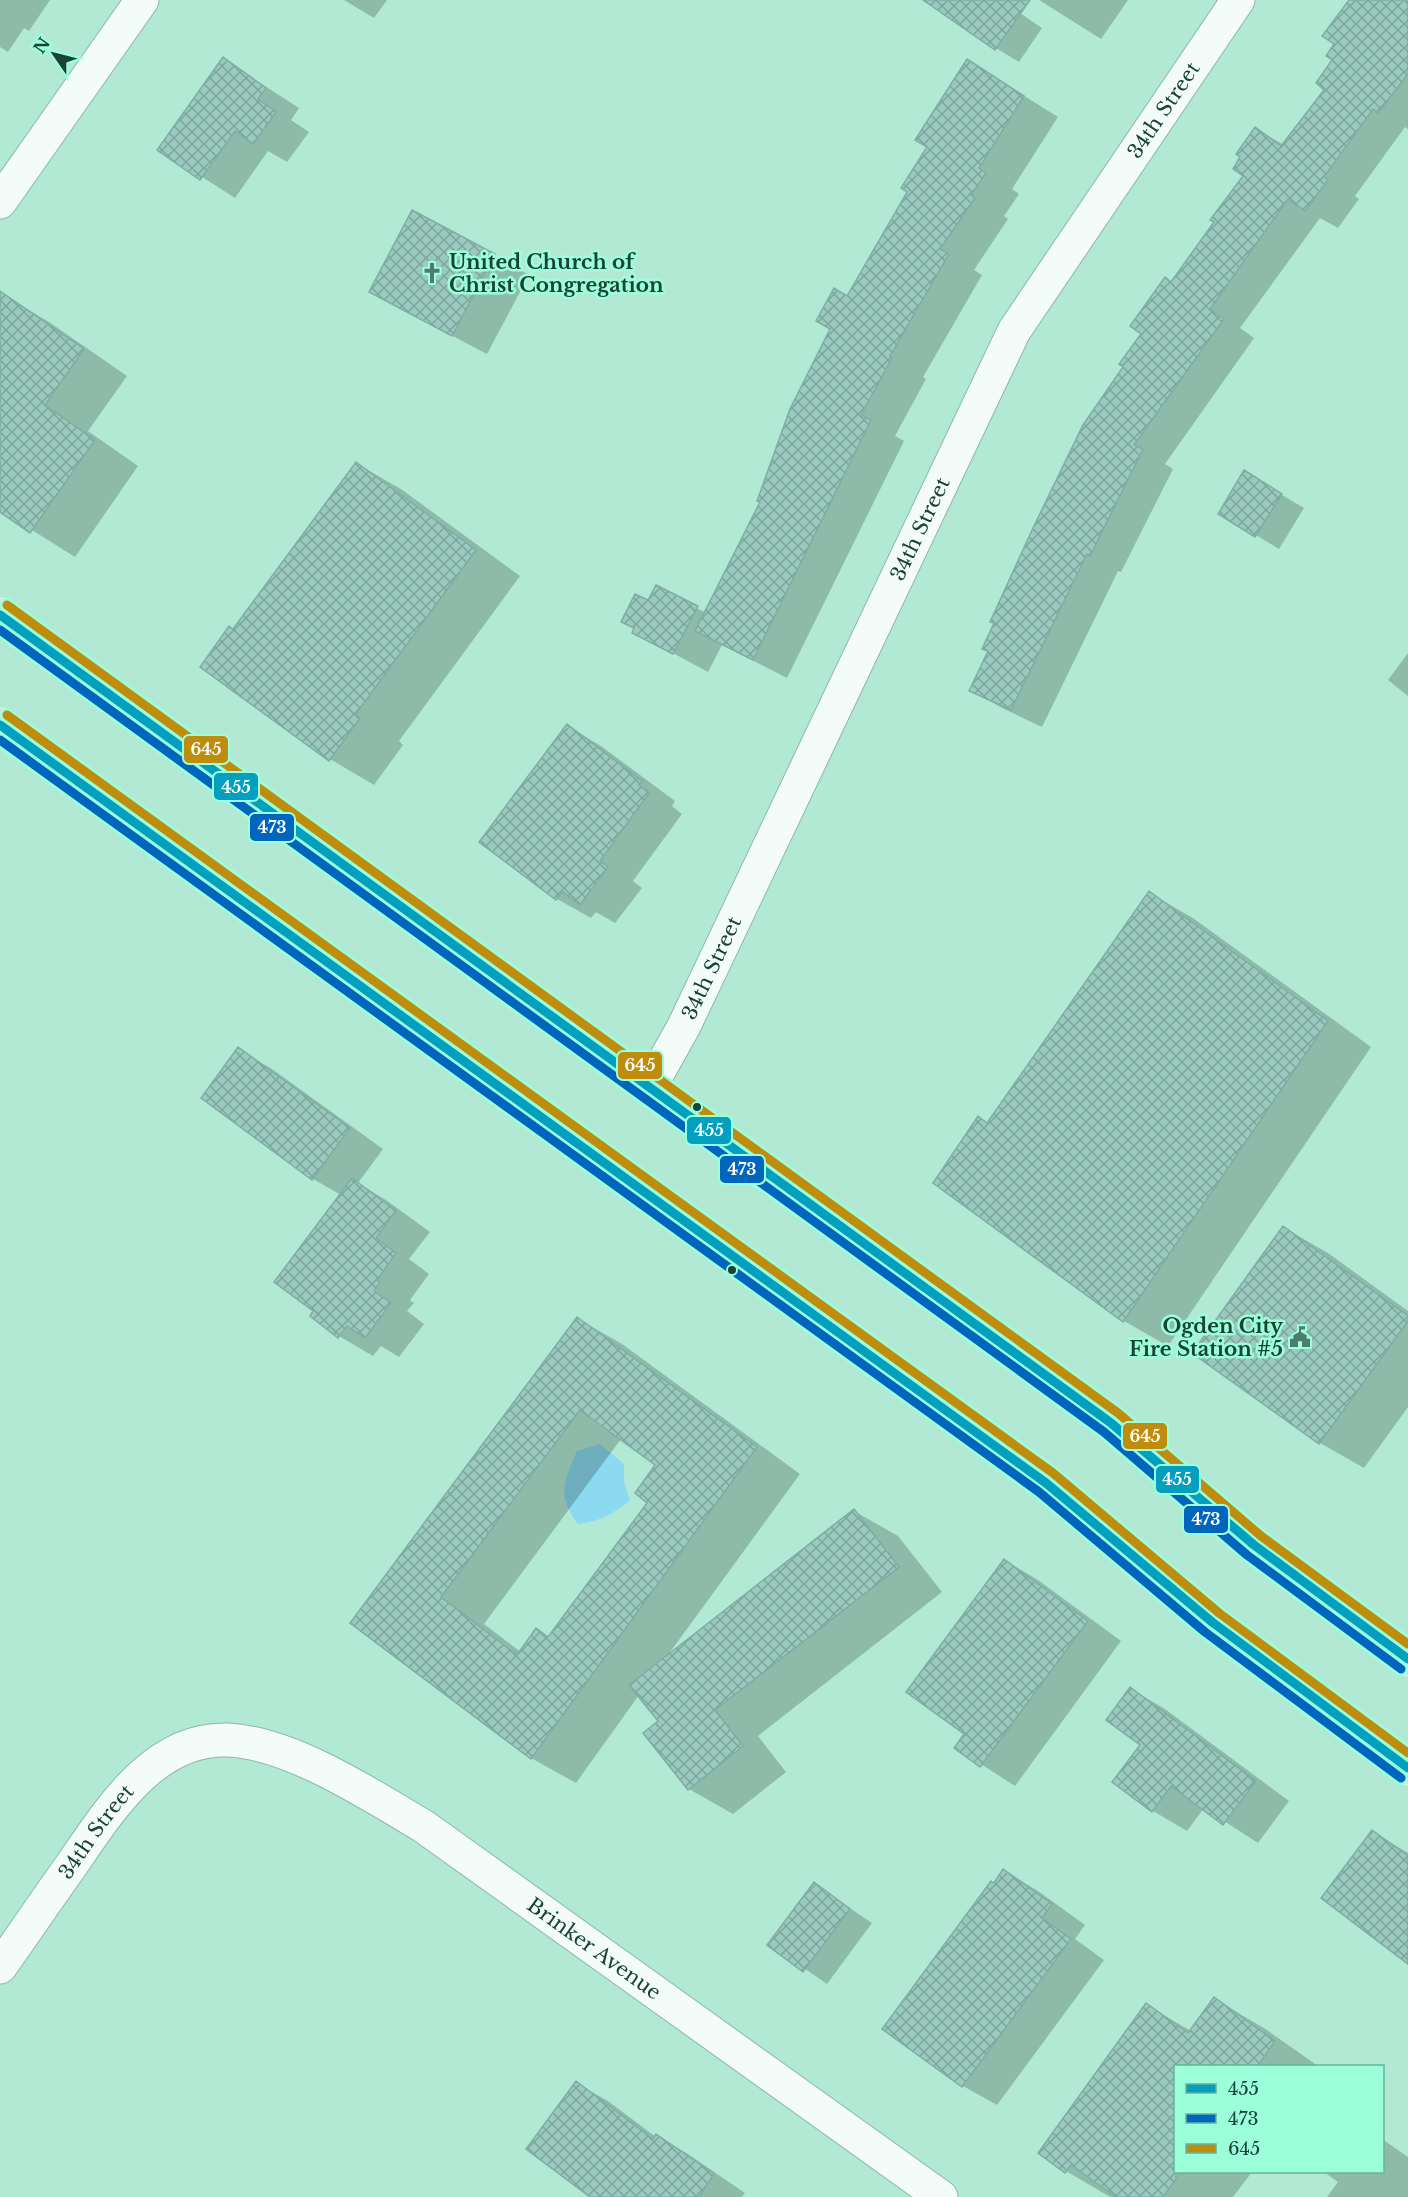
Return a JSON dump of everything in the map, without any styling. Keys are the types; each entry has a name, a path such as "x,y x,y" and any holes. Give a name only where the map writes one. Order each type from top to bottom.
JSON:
{"main road":[{"path":"0,615 1111,1423 1254,1545 1408,1659"},
{"path":"0,725 1046,1483 1212,1622 1408,1768"}],"street":[{"path":"0,202 142,0"},
{"name":"34th Street","path":"650,1087 684,1026 1014,331 1238,0"},
{"name":"34th Street","path":"0,1967 122,1793 154,1765 192,1745 227,1740"},
{"name":"Brinker Avenue","path":"227,1740 270,1748 341,1779 423,1826 941,2197"}],"water":[{"path":"600,1444 624,1464 624,1482 630,1500 606,1516 578,1524 567,1505 564,1488 566,1480 577,1451"}],"building":[{"path":"923,0 1030,0 995,50"},
{"path":"1349,0 1408,0 1408,74 1378,113 1373,109 1324,177 1328,180 1305,211 1288,199 1210,309 1224,319 1134,445 1143,449 1090,556 1087,554 1011,710 969,691 988,651 982,649 994,623 990,622 1033,528 1083,425 1123,367 1119,364 1141,334 1130,326 1165,277 1171,282 1214,222 1210,220 1243,176 1233,169 1240,157 1236,154 1255,127 1281,146 1324,90 1316,83 1332,60 1326,56 1334,44 1322,36"},
{"path":"223,57 266,88 258,99 276,112 253,144 235,131 200,180 157,150"},
{"path":"967,59 1024,96 979,168 986,173 971,195 975,198 940,249 949,254 890,356 892,358 861,415 871,420 753,660 695,631 760,502 757,501 790,409 830,329 816,321 834,288 847,296 907,192 901,188 927,147 915,140"},
{"path":"412,210 495,254 452,336 369,292"},
{"path":"0,291 84,349 45,405 95,440 30,533 0,512"},
{"path":"356,462 476,550 355,715 360,718 329,761 200,667 229,626 233,629"},
{"path":"1244,470 1282,494 1255,537 1218,514"},
{"path":"656,585 698,606 673,654 632,633 634,628 621,622 635,594 648,600"},
{"path":"567,724 642,781 639,785 649,793 600,861 608,867 580,905 562,891 556,900 479,842"},
{"path":"1149,891 1328,1021 1123,1322 933,1183 978,1116 987,1123"},
{"path":"238,1047 350,1128 312,1180 201,1098"},
{"path":"352,1178 396,1211 376,1238 396,1253 377,1280 380,1282 374,1291 391,1303 365,1338 347,1326 338,1338 310,1316 313,1311 274,1282"},
{"name":"Ogden City Fire Station #5","path":"1283,1226 1408,1316 1408,1321 1319,1444 1192,1353"},
{"path":"577,1317 757,1447 531,1759 350,1623","holes":["580,1410 655,1465 635,1493 647,1503 548,1637 536,1628 517,1655 441,1597"]},
{"path":"854,1509 899,1567 715,1710 743,1746 688,1790 643,1733 658,1721 629,1685"},
{"path":"1004,1559 1088,1621 980,1767 954,1748 964,1734 906,1692"},
{"path":"1130,1687 1256,1781 1223,1825 1171,1786 1152,1812 1112,1782 1140,1745 1106,1720"},
{"path":"1372,1830 1408,1856 1408,1964 1321,1898"},
{"path":"1003,1869 1052,1904 1042,1918 1071,1939 962,2087 882,2029 991,1881 994,1883"},
{"path":"814,1882 850,1909 803,1972 767,1945"},
{"path":"1214,1997 1275,2041 1258,2065 1174,2065 1174,2173 1176,2173 1176,2179 1163,2197 1116,2197 1071,2165 1065,2173 1038,2153 1146,2003 1188,2033"},
{"path":"576,2081 653,2139 656,2134 714,2174 699,2197 590,2197 526,2149"}],"transit line":[{"name":"645","path":"7,605 1118,1413 1261,1536 1408,1644"},
{"name":"455","path":"0,615 1111,1423 1254,1545 1408,1659"},
{"name":"473","path":"0,630 1104,1432 1247,1555 1401,1669"},
{"name":"645","path":"7,715 1053,1473 1219,1613 1408,1753"},
{"name":"455","path":"0,725 1046,1483 1212,1622 1408,1768"},
{"name":"473","path":"0,740 1039,1492 1205,1632 1401,1778"}],"place":[{"name":"United Church of Christ Congregation","path":"432,273"},
{"name":"Ogden City Fire Station #5","path":"1300,1337"}]}
